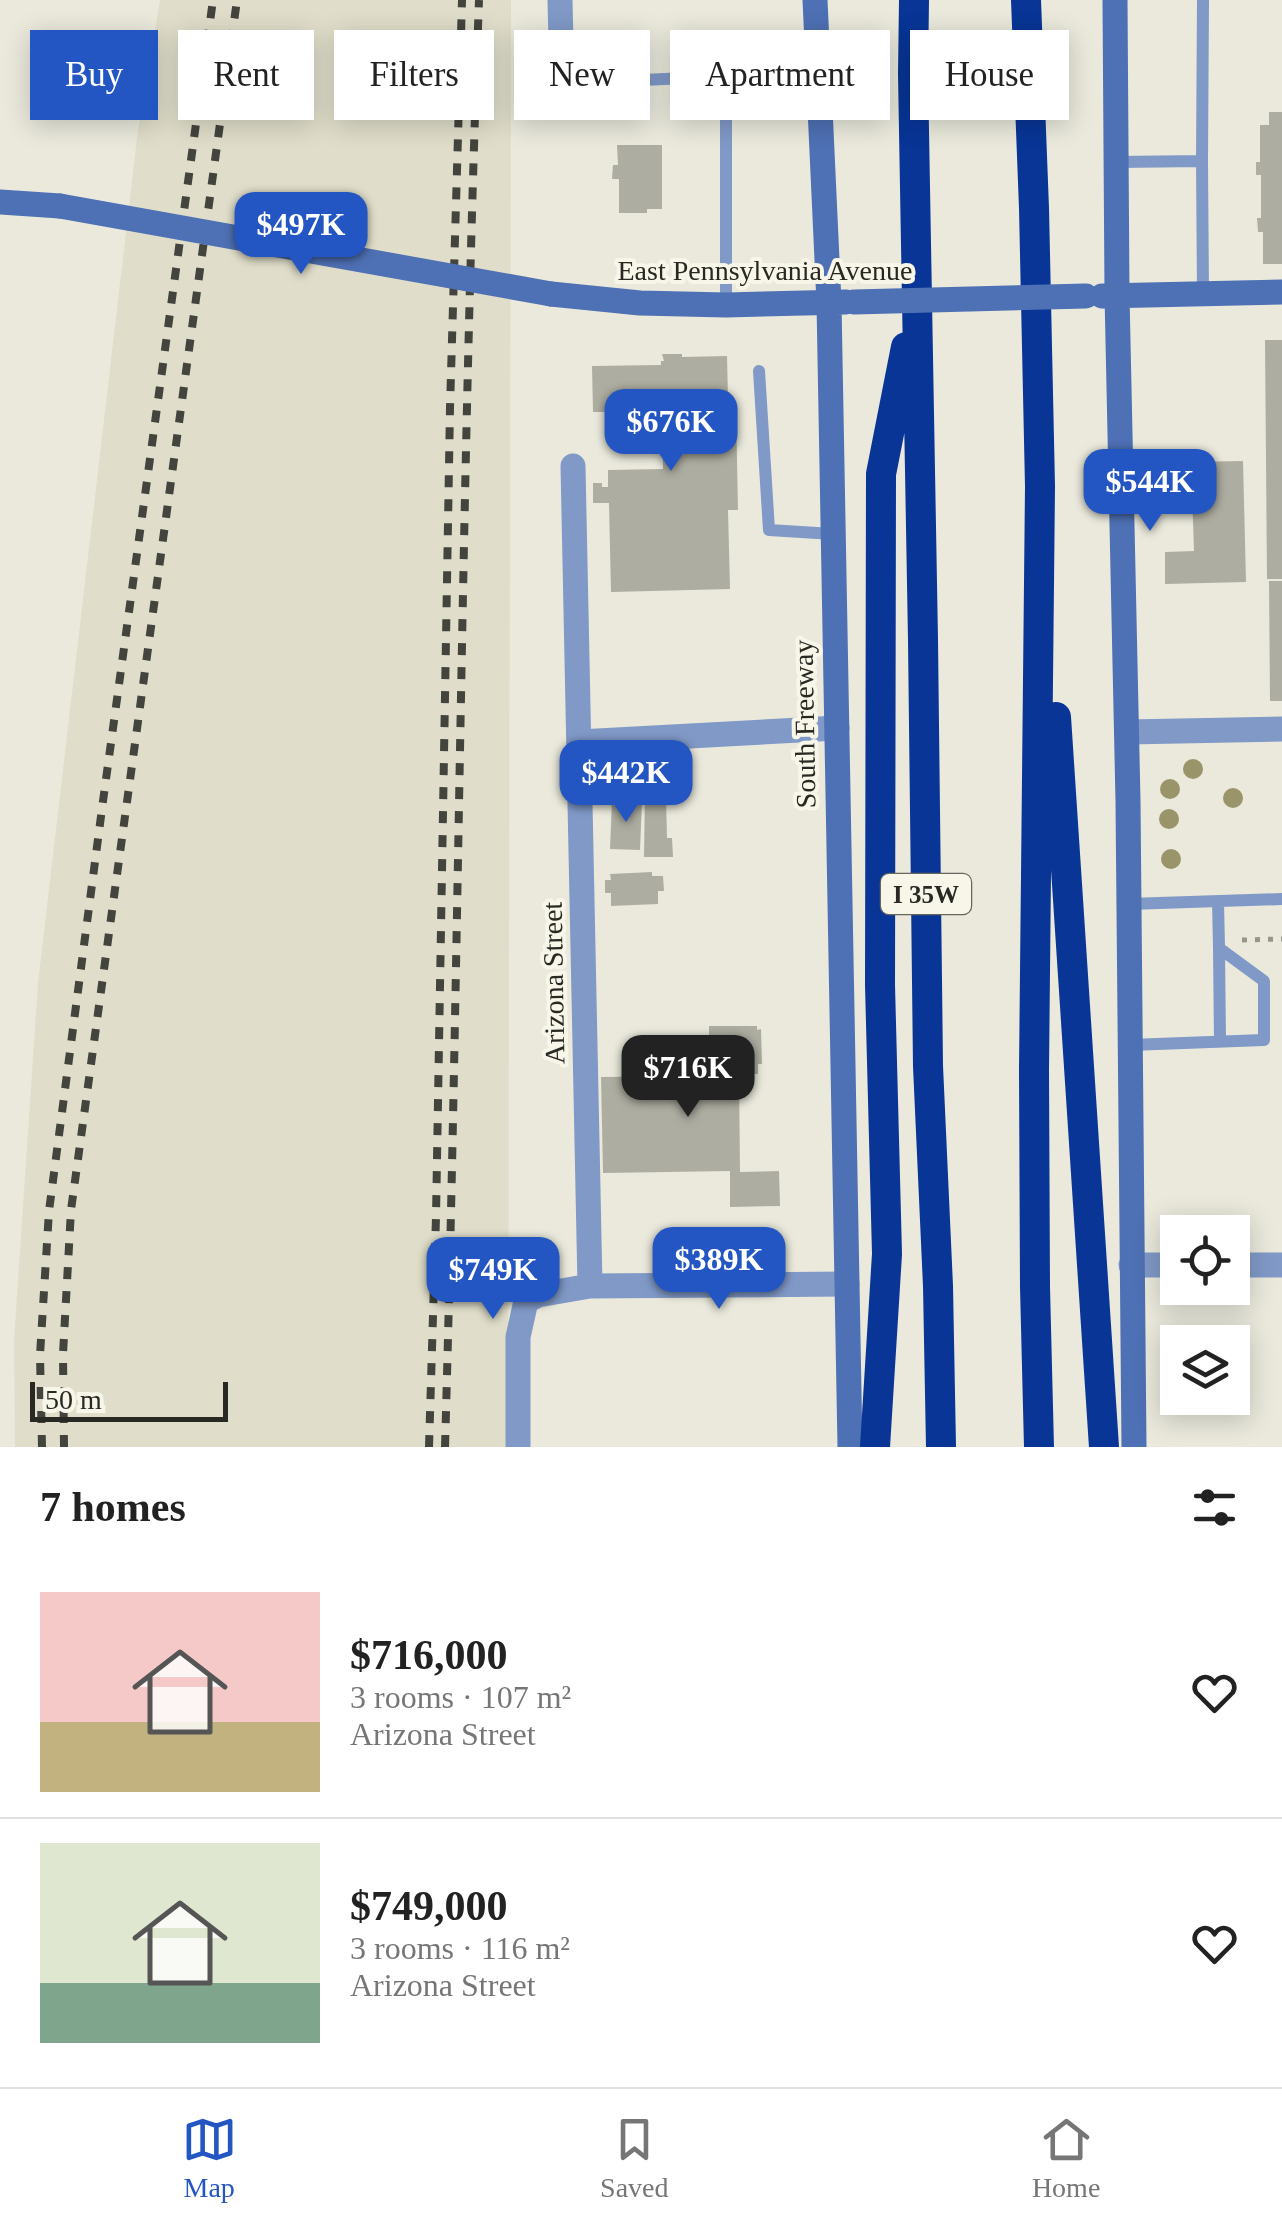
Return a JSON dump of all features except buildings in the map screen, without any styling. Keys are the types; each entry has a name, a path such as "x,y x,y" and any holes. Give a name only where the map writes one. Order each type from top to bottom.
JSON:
{"highway":[{"name":"I 35W","path":"914,0 914,30"},
{"path":"1026,0 1040,486 1034,1070 1039,1447"},
{"path":"876,1447 887,1254 880,986 880,474 907,339 912,120"},
{"name":"I 35W","path":"914,120 928,1066 941,1447"},
{"path":"1040,486 1104,1447"}],"main road":[{"name":"South Freeway","path":"815,0 842,302 833,534 850,1447"},
{"path":"1115,0 1134,1447"},
{"name":"East Pennsylvania Avenue","path":"0,202 60,206 551,294 640,304 1282,292"}],"street":[{"path":"560,0 561,30"},
{"name":"Arizona Street","path":"573,466 590,1286"},
{"path":"578,742 837,728"},
{"path":"1127,732 1282,730"},
{"path":"1250,1265 1282,1265"},
{"path":"1131,1266 1160,1266"},
{"path":"518,1447 518,1336 526,1300 538,1294 590,1286 847,1284"}],"lane":[{"path":"1203,0 1203,294"},
{"path":"650,80 707,77 726,90 726,305"},
{"path":"1116,162 1202,160"},
{"path":"759,371 769,530 833,534"},
{"path":"1129,904 1282,899"},
{"path":"1214,1042 1218,901"},
{"path":"1130,1045 1264,1040 1264,981 1219,944"}],"path":[{"path":"1219,944 1282,940"}],"shaded area":[{"path":"160,0 511,0 508,1447 15,1447 14,1341 38,983 138,130 140,120 158,120 158,30 155,30"}],"railway":[{"path":"42,1447 40,1355 49,1211 213,0"},
{"path":"64,1447 63,1354 71,1210 237,0"},
{"path":"429,1447 462,0"},
{"path":"445,1447 479,0"}]}
